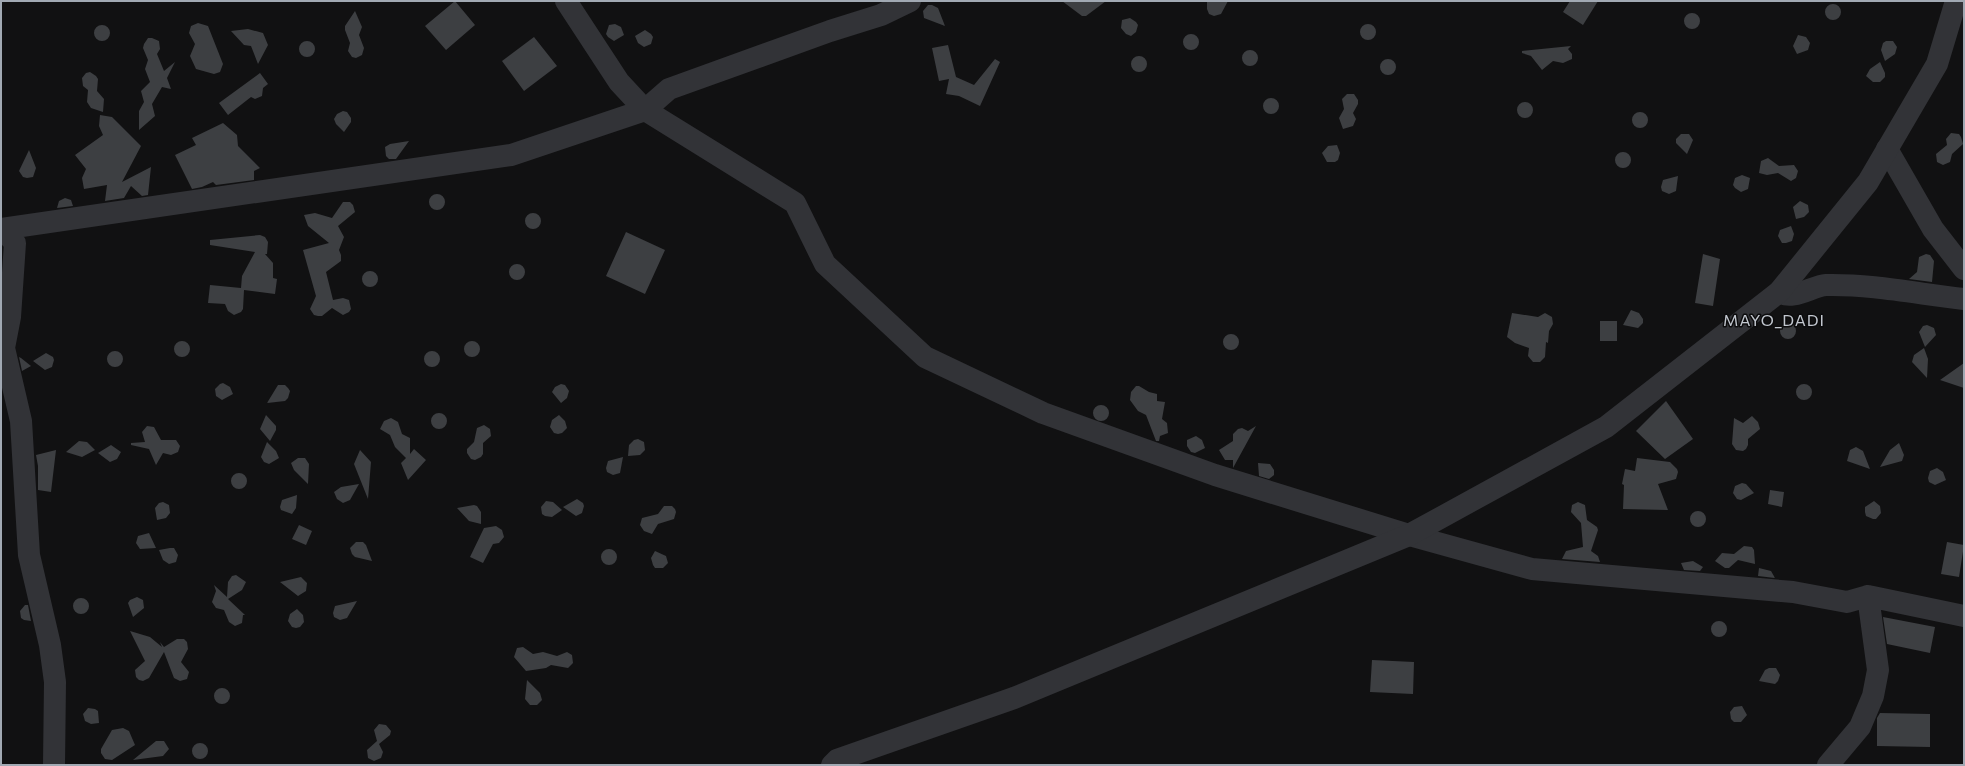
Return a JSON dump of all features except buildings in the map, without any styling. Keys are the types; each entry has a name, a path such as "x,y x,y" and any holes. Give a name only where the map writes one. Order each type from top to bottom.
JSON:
{"street":[{"path":"566,1 619,82 645,110 795,203 825,264 925,357 1043,413 1215,475 1409,535 1532,569 1793,592 1847,602 1868,596 1964,616"},
{"path":"2,229 511,155 645,110 669,89 830,31 881,15 910,1"},
{"path":"832,765 837,760 1014,698 1409,535 1606,427 1779,292 1868,182 1937,64 1956,1"},
{"path":"1887,149 1933,229 1964,269"},
{"path":"2,229 15,243 10,316 4,348 21,421 29,555 50,645 55,682 54,765"},
{"path":"1779,292 1784,295 1793,294 1819,285 1849,285 1964,299"},
{"path":"1828,765 1860,727 1874,696 1878,670 1868,596"}],"district":[{"name":"MAYO_DADI","path":"1774,320"}]}
